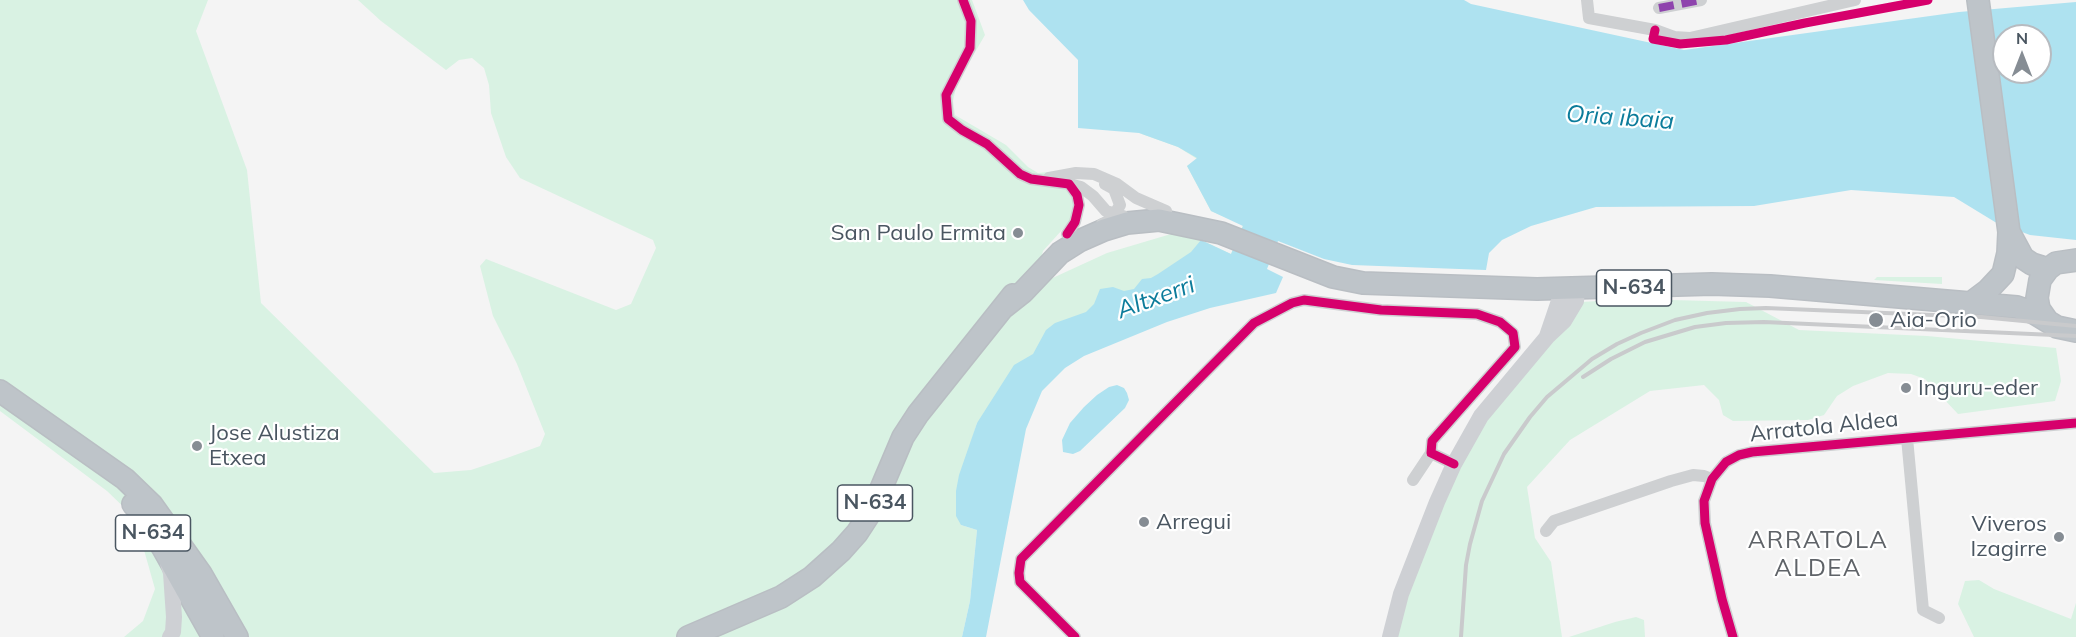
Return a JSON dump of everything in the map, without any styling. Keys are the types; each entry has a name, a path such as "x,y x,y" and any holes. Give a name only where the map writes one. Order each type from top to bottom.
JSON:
{"highway":[{"path":"1972,302 1988,290 2003,274 2008,253 2009,232 1978,0"},
{"name":"N-634","path":"688,637 708,633 781,597 812,577 857,533 872,510 903,437 918,414 1004,307 1064,243 1104,216 1134,210 1159,215 1196,216 1221,233 1308,268 1333,277 1363,283 1537,289 1729,284 1972,302 2017,308 2046,319 2057,327 2076,331"},
{"name":"N-634","path":"1064,243 1079,241 1104,230 1159,215"},
{"path":"2009,232 2023,258 2032,264 2048,269"},
{"path":"2008,253 2037,291"},
{"path":"2046,319 2039,309 2037,291 2040,280 2048,269 2063,260 2076,260"},
{"name":"N-634","path":"1972,302 2037,291"},
{"name":"N-634","path":"0,391 73,444 119,488 201,574 237,637"},
{"path":"173,547 214,615 213,637"}],"street":[{"path":"963,0 971,21 970,48 946,95 948,119 987,144 1020,174 1031,179 1081,187 1102,207 1116,214 1120,205 1114,189 1076,173"},
{"path":"1587,0 1589,18 1655,30 1674,37 1690,38 1855,0"},
{"path":"1655,30 1659,4 1701,0"},
{"path":"1031,179 1076,173 1094,174 1126,190 1159,215"},
{"path":"1064,243 1075,222 1079,205 1077,195 1069,184"},
{"path":"1537,289 1544,298 1552,319"},
{"path":"1547,337 1552,319 1570,289"},
{"path":"1390,637 1401,594 1454,464 1481,416 1547,337 1564,321 1576,301 1570,289"},
{"path":"1075,637 1020,582 1021,559 1254,323 1292,303 1304,300 1381,310 1478,314 1500,322 1513,333 1515,347 1432,441 1431,453 1413,480"},
{"name":"Arratola Aldea","path":"1733,637 1705,523 1704,501 1712,479 1726,462 1738,455 1752,452 2076,423"},
{"name":"Arratola Aldea","path":"1907,438 1923,610 1939,618"},
{"path":"1431,453 1454,464"},
{"path":"1546,531 1554,521 1693,475 1712,479"},
{"path":"172,635 173,547"}],"green space":[{"path":"0,0 208,0 196,31 247,170 261,303 434,473 471,470 507,458 540,446 545,434 517,364 493,316 480,266 486,259 616,310 631,304 656,248 653,240 520,178 506,157 491,113 489,85 484,68 472,58 459,60 446,70 381,21 358,0 972,0 985,35 957,83 953,101 955,115 1006,145 1028,167 1038,173 1048,172 1074,198 1071,220 1043,251 1033,287 1107,253 1175,231 1182,231 1231,254 1243,225 1211,211 1187,166 1197,159 1178,147 1139,133 1264,159 1238,257 1210,272 977,423 969,449 961,525 977,530 970,601 962,637 124,637 143,621 155,589 135,518 107,491 0,411"},
{"path":"1877,277 1942,277 1942,284 1874,280"},
{"path":"1634,299 1746,302 1799,330 1927,336 2056,348 2061,381 2055,401 1958,414 1925,379 1911,374 1888,373 1853,386 1837,396 1824,415 1808,420 1733,421 1723,415 1719,400 1704,385 1650,391 1570,440 1527,487 1535,538 1551,562 1562,637 1387,637 1454,451 1581,302"},
{"path":"1979,580 1994,589 2071,619 2076,603 2076,637 1974,637 1958,604 1965,581"},
{"path":"1636,617 1644,620 1645,637 1569,637 1615,622"}],"water":[{"path":"1023,0 1464,0 1471,4 1684,50 1959,12 2076,2 2076,240 2030,235 1995,222 1954,197 1851,190 1754,206 1596,207 1531,226 1502,240 1489,253 1486,270 1352,265 1324,259 1278,241 1267,269 1283,277 1276,293 1210,308 1167,322 1084,356 1065,368 1042,391 1026,429 986,637 962,637 970,601 977,530 961,525 956,516 956,491 959,475 977,423 1014,365 1033,354 1046,330 1055,323 1086,312 1094,304 1100,289 1113,287 1124,291 1134,289 1142,279 1151,278 1191,252 1201,240 1231,254 1243,226 1211,211 1187,166 1197,158 1178,147 1139,133 1078,128 1078,60 1029,10"},
{"path":"1117,385 1124,388 1127,393 1129,400 1125,408 1080,451 1073,454 1063,452 1062,440 1070,423 1097,395"}],"railway":[{"path":"1461,637 1466,565 1470,544 1482,501 1504,454 1547,397 1592,359 1617,344 1675,320 1740,309 1766,308 1981,317 2076,326"},
{"path":"1583,377 1611,359 1645,342 1695,327 1726,323 1764,322 2076,336"}],"marked path":[{"path":"1659,8 1701,0"}],"cycle path":[{"path":"963,0 971,21 970,48 946,95 948,119 987,144 1020,174 1031,179 1069,184 1077,195 1079,205 1075,222 1067,234"},
{"path":"1655,30 1653,39 1680,44 1726,40 1928,0"},
{"path":"1075,637 1020,582 1021,559 1254,323 1292,303 1304,300 1381,310 1477,314 1500,322 1513,333 1515,347 1432,441 1431,453 1454,464"},
{"path":"1733,637 1705,523 1704,501 1712,479 1726,462 1739,455 1752,452 2076,423"}],"place":[{"name":"San Paulo Ermita","path":"1018,233"},
{"name":"Aia-Orio","path":"1876,320"},
{"name":"Inguru-eder","path":"1906,388"},
{"name":"Jose Alustiza Etxea","path":"197,446"},
{"name":"Arregui","path":"1144,522"},
{"name":"Viveros Izagirre","path":"2059,537"}],"district":[{"name":"ARRATOLA ALDEA","path":"1818,555"}],"water label":[{"name":"Oria ibaia","path":"1620,118"},
{"name":"Altxerri","path":"1156,298"}]}
